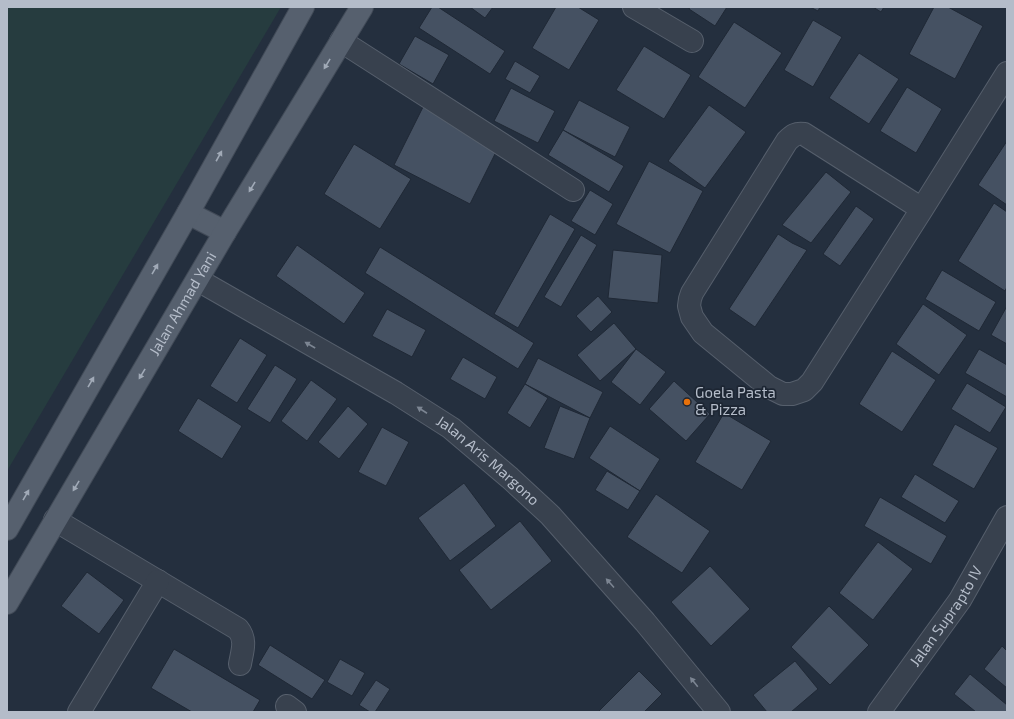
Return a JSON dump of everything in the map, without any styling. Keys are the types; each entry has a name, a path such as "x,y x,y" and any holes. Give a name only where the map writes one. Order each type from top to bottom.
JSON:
{"main road":[{"path":"7,529 188,213 303,7"},
{"name":"Jalan Ahmad Yani","path":"7,603 225,232 362,7"},
{"path":"188,213 225,232"}],"street":[{"path":"634,7 692,41"},
{"path":"341,41 573,190"},
{"path":"922,209 804,134 794,134 787,141 692,293 689,306 692,317 703,333 769,387 783,394 792,394 804,390 812,382 922,209 1007,72"},
{"name":"Jalan Aris Margono","path":"198,280 396,393 451,428 510,478 550,515 646,622 719,712"},
{"name":"Jalan Suprapto IV","path":"879,712 960,600 1007,517"},
{"path":"56,520 238,629 243,638 240,664"},
{"path":"79,712 158,581"}],"green space":[{"path":"7,7 281,7 7,471"}],"building":[{"path":"432,7 438,7 505,51 490,74 419,28"},
{"path":"470,7 493,7 485,18"},
{"path":"556,7 578,7 599,20 569,70 532,48"},
{"path":"690,7 727,7 715,26 689,9"},
{"path":"810,7 820,7 818,11"},
{"path":"873,7 884,7 881,12"},
{"path":"934,7 948,7 983,26 955,79 909,54"},
{"path":"813,20 842,37 813,87 784,70"},
{"path":"734,22 782,53 745,108 698,77"},
{"path":"415,36 449,55 433,84 399,64"},
{"path":"644,46 691,75 664,119 616,90"},
{"path":"859,53 899,79 869,124 829,98"},
{"path":"515,61 540,76 530,93 505,79"},
{"path":"907,87 942,109 916,153 880,131"},
{"path":"511,88 555,111 538,143 494,121"},
{"path":"579,100 630,127 615,157 563,130"},
{"path":"709,105 746,132 705,188 668,161"},
{"path":"423,107 499,146 470,204 394,165"},
{"path":"563,130 624,166 609,192 548,155"},
{"path":"1007,141 1007,205 978,185"},
{"path":"354,144 411,179 380,229 324,194"},
{"path":"649,161 703,191 670,253 616,224"},
{"path":"826,172 851,192 811,243 782,225"},
{"path":"590,190 613,204 595,235 571,221"},
{"path":"994,203 1007,212 1007,287 1005,291 958,261"},
{"path":"856,206 874,219 840,266 823,254"},
{"path":"550,214 575,229 518,328 494,314"},
{"path":"778,234 807,250 755,327 729,309"},
{"path":"581,235 597,245 561,307 544,297"},
{"path":"297,245 365,293 344,324 276,276"},
{"path":"380,247 534,343 518,369 365,273"},
{"path":"613,250 662,255 658,303 608,298"},
{"path":"942,270 996,302 979,331 925,299"},
{"path":"598,296 612,312 591,332 576,316"},
{"path":"923,304 967,335 939,375 896,344"},
{"path":"1007,306 1007,344 991,335"},
{"path":"387,309 426,330 412,357 372,336"},
{"path":"614,323 636,349 600,381 577,355"},
{"path":"240,338 267,355 237,403 210,386"},
{"path":"636,349 666,372 640,405 611,382"},
{"path":"979,349 1007,365 1007,397 965,373"},
{"path":"892,351 936,380 902,432 859,404"},
{"path":"463,357 497,377 485,399 450,379"},
{"path":"538,358 603,392 590,418 525,384"},
{"path":"275,365 297,379 270,423 247,409"},
{"path":"311,380 337,399 307,441 281,421"},
{"path":"674,381 710,414 686,441 649,409"},
{"path":"967,383 1006,407 990,433 951,409"},
{"path":"525,384 548,398 530,428 507,413"},
{"path":"198,398 242,426 222,459 178,431"},
{"path":"348,406 368,424 339,459 318,442"},
{"path":"560,406 590,418 574,459 544,448"},
{"path":"724,413 771,441 742,490 695,462"},
{"path":"955,424 998,448 974,489 932,465"},
{"path":"610,426 660,459 640,491 589,458"},
{"path":"382,427 409,442 386,486 358,472"},
{"path":"607,471 640,491 628,510 595,490"},
{"path":"915,474 959,501 945,523 901,497"},
{"path":"464,483 496,526 450,561 418,518"},
{"path":"656,494 710,531 682,573 627,537"},
{"path":"880,497 947,536 931,564 864,526"},
{"path":"520,521 552,561 491,610 459,570"},
{"path":"878,542 913,569 873,620 839,593"},
{"path":"710,566 750,609 711,646 671,602"},
{"path":"87,572 124,600 99,634 61,606"},
{"path":"829,606 869,645 830,685 791,647"},
{"path":"270,645 325,680 312,699 258,665"},
{"path":"1002,646 1007,651 1007,688 984,669"},
{"path":"174,649 260,700 253,712 192,712 151,688"},
{"path":"340,659 365,673 352,696 327,682"},
{"path":"795,661 818,689 791,712 767,712 753,695"},
{"path":"639,671 662,694 644,712 598,712"},
{"path":"970,674 1007,705 1007,712 976,712 954,694"},
{"path":"376,680 390,689 375,712 370,712 359,705"}],"place":[{"name":"Goela Pasta & Pizza","path":"687,402"}]}
